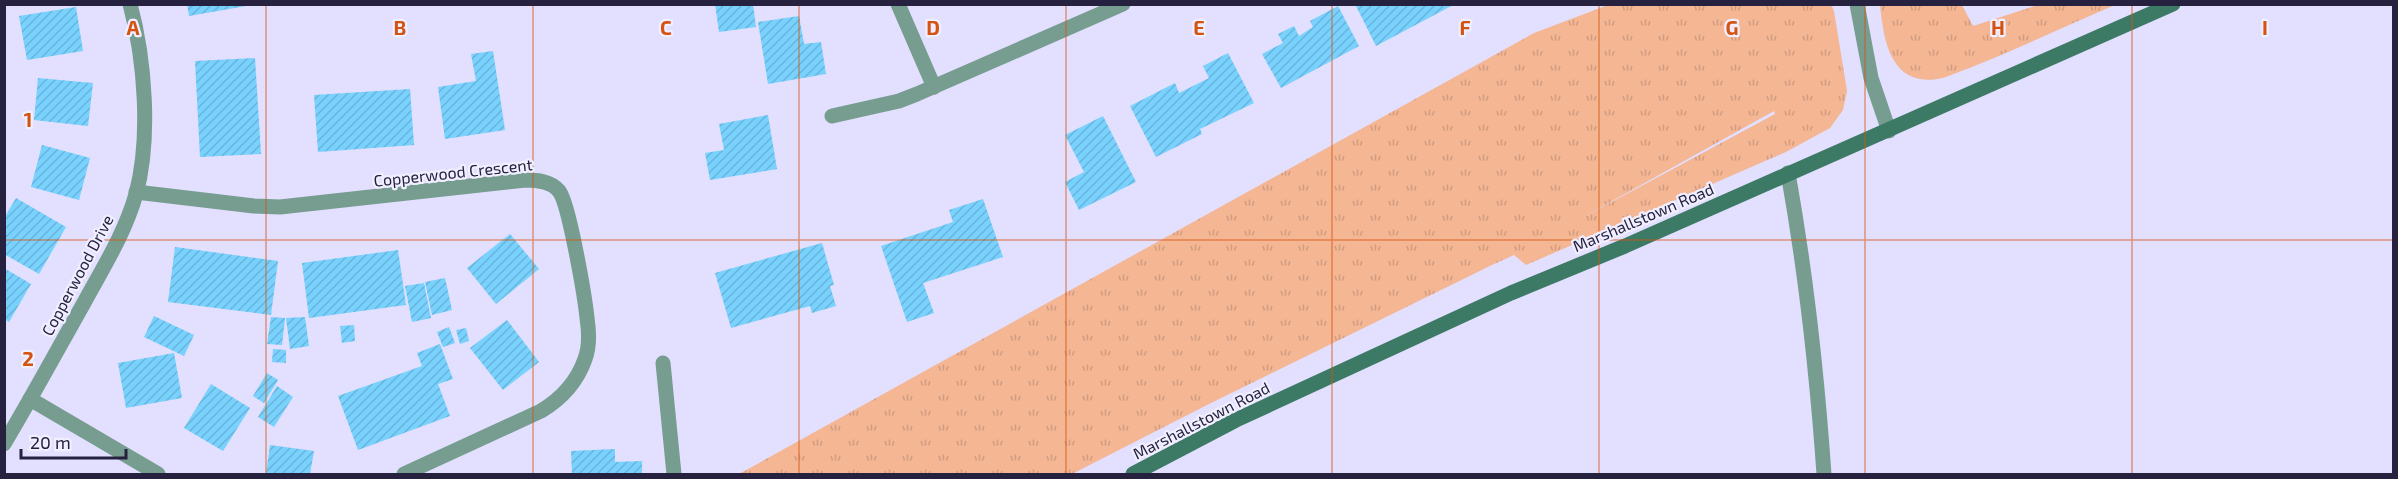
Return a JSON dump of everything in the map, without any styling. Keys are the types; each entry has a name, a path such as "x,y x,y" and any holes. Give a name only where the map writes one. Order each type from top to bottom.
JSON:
{"main road":[{"name":"Marshallstown Road","path":"1133,474 1236,420 1492,302 1889,131 2174,4"}],"street":[{"name":"Copperwood Drive","path":"4,444 120,237 136,192 142,145 144,94 137,29 130,4"},
{"path":"898,4 934,87"},
{"path":"832,116 899,101 1123,4"},
{"path":"1857,4 1871,78 1889,131"},
{"path":"1788,173 1799,233 1816,370 1824,474"},
{"name":"Copperwood Crescent","path":"136,192 267,207 331,203 525,180 546,182 559,191 567,213 587,318 588,350 577,378 561,397 541,411 404,474"},
{"path":"663,363 674,474"},
{"path":"30,399 158,474"}],"green space":[{"path":"1831,4 1847,91 1843,110 1830,128 1786,152 1526,265 1514,255 1209,404 1072,474 739,474 1534,33 1608,5","holes":["1774,111 1775,114 1580,219"]},
{"path":"1880,5 1962,5 1973,26 2038,5 2115,5 1972,67 1944,78 1928,80 1909,75 1900,69 1894,60 1885,39"}],"building":[{"path":"187,4 246,4 246,6 189,16"},
{"path":"715,4 753,4 756,27 719,32"},
{"path":"1355,4 1455,4 1376,46"},
{"path":"1338,6 1359,46 1281,88 1262,54 1283,43 1278,34 1294,26 1299,36 1313,27 1310,21"},
{"path":"76,7 83,51 27,60 19,16"},
{"path":"799,16 804,44 821,42 826,74 768,84 758,22"},
{"path":"493,51 505,130 445,139 438,87 476,81 471,54"},
{"path":"1228,53 1254,103 1200,129 1202,134 1156,157 1130,106 1175,83 1179,93 1209,78 1203,66"},
{"path":"255,58 261,154 200,157 195,61"},
{"path":"38,78 93,83 88,126 34,120"},
{"path":"410,89 414,145 318,152 314,95"},
{"path":"768,115 777,169 710,180 705,153 724,150 719,124"},
{"path":"1103,116 1136,182 1079,210 1065,182 1084,172 1065,135"},
{"path":"42,145 90,158 79,200 31,187"},
{"path":"16,198 66,227 39,274 4,254 4,218"},
{"path":"983,199 1003,257 923,283 934,313 907,322 881,246 953,222 949,210"},
{"path":"510,234 539,269 496,304 467,268"},
{"path":"822,243 834,285 830,286 836,306 812,313 810,306 731,328 715,273"},
{"path":"175,247 278,261 271,315 168,302"},
{"path":"398,250 406,305 309,318 302,263"},
{"path":"4,268 31,284 9,322 4,319"},
{"path":"445,278 452,310 432,315 425,282"},
{"path":"424,283 431,318 412,322 405,286"},
{"path":"154,316 194,335 184,356 144,337"},
{"path":"271,317 285,318 282,345 267,344"},
{"path":"305,317 309,346 290,349 286,318"},
{"path":"507,320 539,362 503,390 470,348"},
{"path":"354,325 355,341 342,343 340,326"},
{"path":"449,327 455,343 443,347 437,332"},
{"path":"466,328 469,341 460,344 456,330"},
{"path":"440,344 453,379 438,384 450,416 358,450 338,396 422,366 417,353"},
{"path":"273,349 286,350 286,363 272,362"},
{"path":"174,353 182,398 126,408 118,363"},
{"path":"267,373 278,380 264,403 253,396"},
{"path":"211,384 250,408 223,451 184,428"},
{"path":"277,386 293,397 274,427 258,417"},
{"path":"270,445 314,451 310,474 266,474"},
{"path":"615,449 615,462 642,461 642,474 572,474 571,451"}]}
